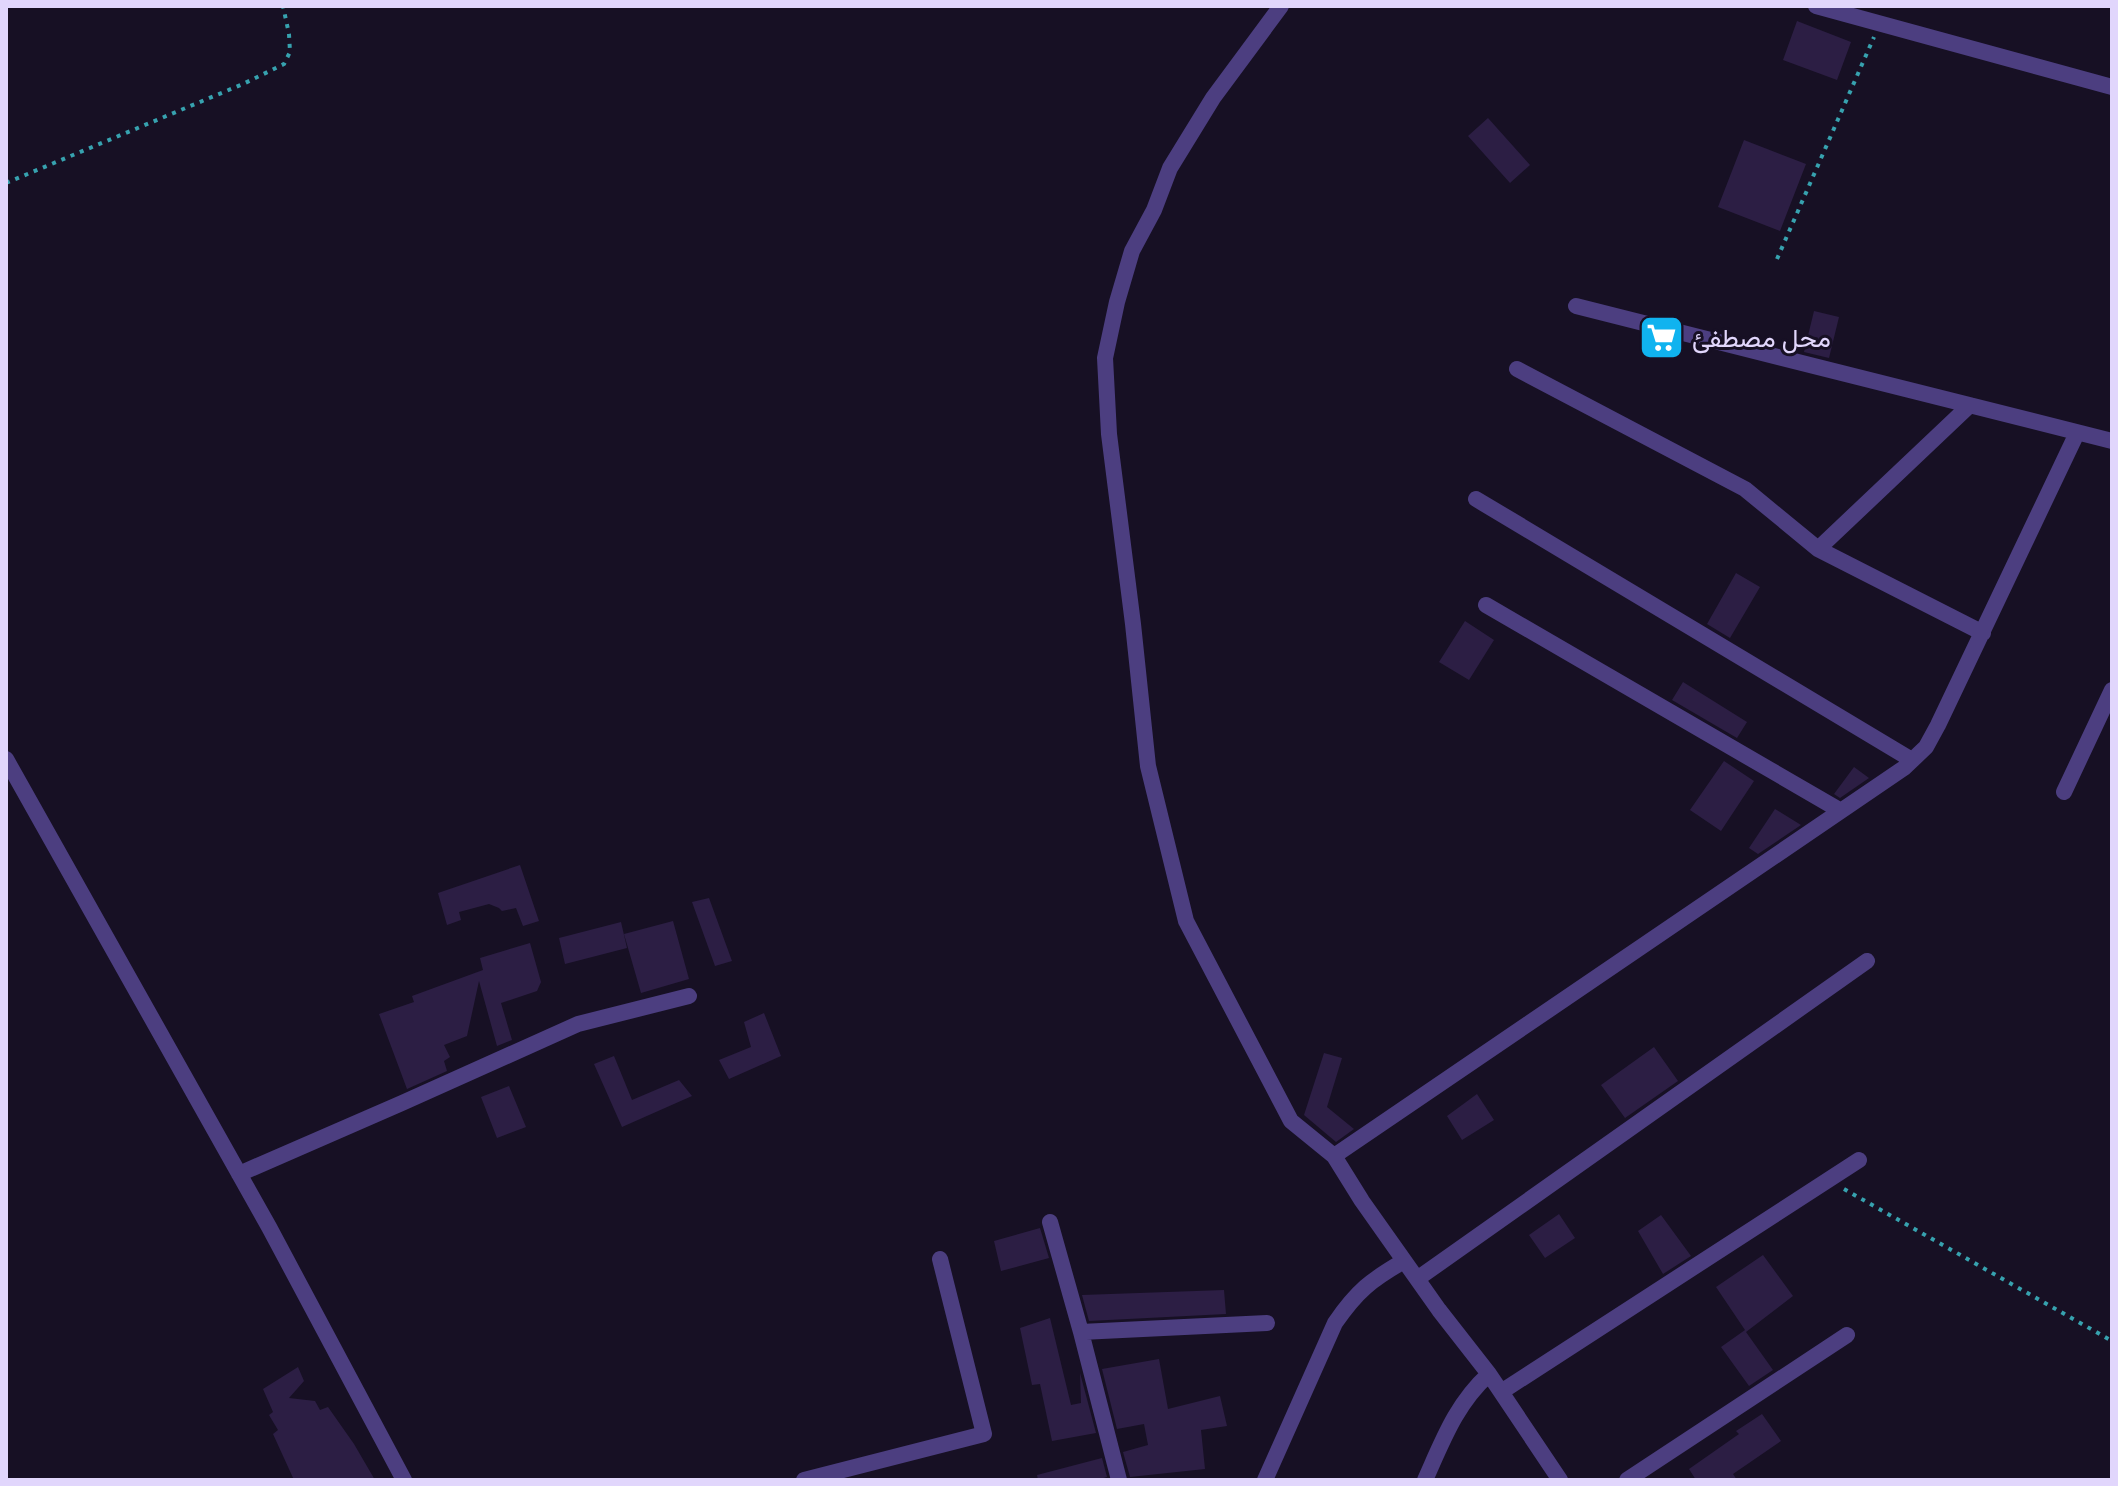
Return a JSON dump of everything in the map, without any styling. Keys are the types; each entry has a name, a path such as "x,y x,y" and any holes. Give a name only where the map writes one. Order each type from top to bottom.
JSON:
{"street":[{"path":"1816,6 2112,87"},
{"path":"1277,8 1213,98 1170,168 1154,210 1132,251 1105,358 1109,434 1148,766 1186,921 1291,1121 1334,1156 1362,1201 1489,1374 1560,1480"},
{"path":"1576,306 2112,441"},
{"path":"1517,369 1745,489 1818,549 1983,633"},
{"path":"1818,549 1970,405"},
{"path":"1334,1156 1841,811 1926,747 2077,433"},
{"path":"1476,499 1912,760"},
{"path":"1486,605 1841,811"},
{"path":"2064,792 2112,690"},
{"path":"6,759 239,1174 404,1480"},
{"path":"1417,1279 1867,961"},
{"path":"239,1174 578,1024 689,996"},
{"path":"1501,1392 1859,1160"},
{"path":"1050,1222 1119,1480"},
{"path":"804,1480 984,1434 940,1259"},
{"path":"1265,1480 1335,1323 1351,1300 1376,1277 1404,1261"},
{"path":"1081,1332 1267,1323"},
{"path":"1627,1480 1847,1335"},
{"path":"1425,1480 1451,1422 1472,1390 1489,1374"}],"path":[{"path":"6,183 284,64 290,52 283,6"},
{"path":"1777,259 1879,24"},
{"path":"1828,1180 2112,1341"}],"building":[{"path":"1797,21 1851,42 1837,80 1783,60"},
{"path":"1488,118 1530,165 1510,183 1468,136"},
{"path":"1744,140 1806,164 1780,231 1718,207"},
{"path":"1814,311 1839,317 1829,358 1804,352"},
{"path":"1736,573 1760,587 1730,638 1707,624"},
{"path":"1465,621 1494,640 1469,680 1439,662"},
{"path":"1683,682 1747,722 1737,738 1672,700"},
{"path":"1724,761 1754,781 1721,831 1690,810"},
{"path":"1854,767 1869,778 1840,798 1834,794"},
{"path":"1775,809 1801,825 1758,854 1749,848"},
{"path":"520,865 539,921 523,926 516,908 502,911 489,904 459,912 461,920 447,925 438,893"},
{"path":"709,898 732,961 715,966 692,902"},
{"path":"673,921 689,979 641,993 624,934"},
{"path":"621,922 627,948 565,964 559,938"},
{"path":"530,943 541,982 537,991 501,1003 512,1040 497,1046 479,981 467,1036 444,1045 450,1057 444,1061 447,1071 407,1089 379,1014 414,1002 412,996 483,970 480,958"},
{"path":"764,1013 781,1056 729,1079 719,1060 751,1047 744,1022"},
{"path":"1654,1047 1678,1081 1625,1118 1601,1085"},
{"path":"1324,1053 1342,1058 1327,1107 1354,1129 1336,1142 1304,1115"},
{"path":"614,1056 632,1100 679,1080 692,1096 622,1127 594,1064"},
{"path":"509,1086 526,1127 497,1138 481,1097"},
{"path":"1477,1094 1494,1120 1462,1140 1447,1116"},
{"path":"1559,1214 1575,1238 1545,1258 1529,1235"},
{"path":"1661,1215 1691,1256 1663,1274 1638,1231"},
{"path":"1040,1228 1049,1258 1001,1271 994,1241"},
{"path":"1763,1255 1793,1296 1746,1332 1773,1370 1749,1386 1721,1347 1745,1330 1716,1287"},
{"path":"1224,1290 1226,1314 1089,1321 1082,1295"},
{"path":"1050,1318 1071,1405 1081,1403 1080,1373 1096,1433 1052,1441 1040,1384 1032,1385 1020,1328"},
{"path":"1159,1359 1168,1409 1220,1396 1227,1426 1201,1430 1205,1469 1130,1477 1123,1452 1148,1445 1144,1424 1117,1429 1102,1369"},
{"path":"298,1367 304,1381 289,1398 315,1401 320,1410 328,1407 375,1480 294,1480 273,1434 278,1430 269,1415 273,1412 263,1389"},
{"path":"1762,1414 1781,1441 1733,1474 1737,1480 1696,1480 1689,1469"},
{"path":"1102,1458 1107,1477 1097,1480 1038,1480 1037,1475"}],"place":[{"name":"محل مصطفئ","path":"1661,338"}]}
